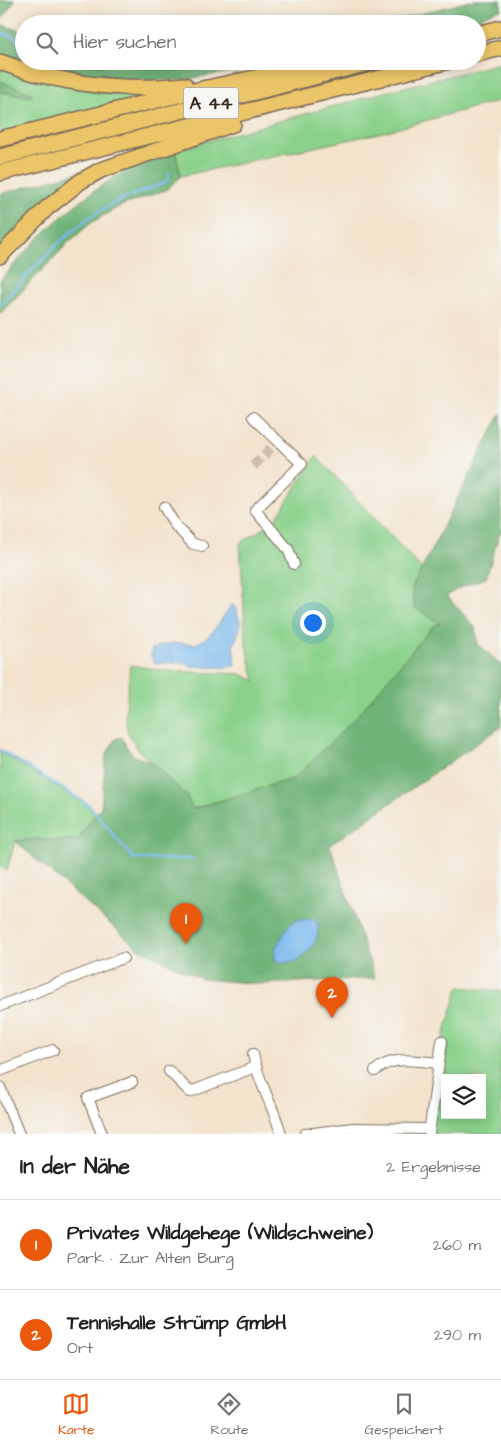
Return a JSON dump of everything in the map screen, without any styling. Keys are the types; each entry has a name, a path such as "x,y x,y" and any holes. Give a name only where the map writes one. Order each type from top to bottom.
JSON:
{"highway":[{"path":"486,32 501,28"},
{"path":"486,52 501,48"},
{"path":"0,62 15,67"},
{"path":"22,70 92,85 128,88 157,88 237,76 276,73"},
{"path":"0,139 202,89 291,70"},
{"name":"A 44","path":"0,157 341,70"},
{"name":"A 44","path":"0,173 414,70"},
{"path":"0,256 47,208 82,181 100,170 326,93"}],"street":[{"path":"254,417 275,443 302,464 255,510 288,549 294,564"},
{"path":"164,507 175,525 193,544 202,546"},
{"path":"0,1006 123,958"},
{"path":"305,1134 353,1128 429,1132 442,1041"},
{"path":"0,1071 53,1050"},
{"path":"254,1054 256,1067 277,1118 281,1134"},
{"path":"375,1071 382,1065 392,1061 407,1060 439,1063"},
{"path":"169,1071 190,1092 256,1067"},
{"path":"102,1134 88,1098 132,1082"},
{"path":"0,1087 19,1134"}],"green space":[{"path":"0,0 15,0 0,22"},
{"path":"474,0 501,0 501,9 485,15 415,15"},
{"path":"0,24 15,29 15,61 0,55"},
{"path":"501,63 501,100 384,132 181,176 175,150 385,92 473,70 486,70 486,67"},
{"path":"0,66 150,95 0,133 0,92 14,94 11,86 0,81"},
{"path":"50,70 244,70 181,80 107,80"},
{"path":"0,81 31,93 32,95 0,92"},
{"path":"175,150 181,176 166,190 121,206 90,224 69,242 0,314 0,281 36,240 78,203 101,186 149,159"},
{"path":"91,169 0,254 0,194"},
{"path":"501,413 501,531 486,578 459,588 447,596 475,627 478,644 501,665 501,727 330,845 375,978 260,984 202,979 138,948 15,841 78,839 101,807 106,755 115,739 122,737 134,756 151,762 186,795 193,809 295,778 357,716 432,627 440,623 414,607 412,588"},
{"path":"316,456 422,569 412,588 441,623 357,716 295,778 192,809 186,795 138,750 128,733 125,719 130,665 170,671 241,674 255,681 246,644 240,543 273,523"},
{"path":"0,752 88,805 96,813 78,839 15,841 7,871 0,866"},
{"path":"459,987 501,991 501,1134 429,1134 442,1041"}],"water":[{"path":"232,604 236,609 241,625 233,647 235,665 213,667 191,666 179,663 154,663 151,656 152,649 162,645 191,644 204,640 215,629"},
{"path":"313,919 318,923 318,930 313,946 297,962 283,963 275,960 275,949 292,922"}],"waterway":[{"path":"0,32 15,38"},
{"path":"0,305 51,251 93,215 114,203 162,184 168,180 169,173"},
{"path":"0,750 89,805 134,859 194,859"}],"tunnel":[{"path":"253,466 272,447"}],"place":[{"name":"Privates Wildgehege (Wildschweine)","path":"186,944"},
{"name":"Tennishalle Strümp GmbH","path":"332,1018"}]}
